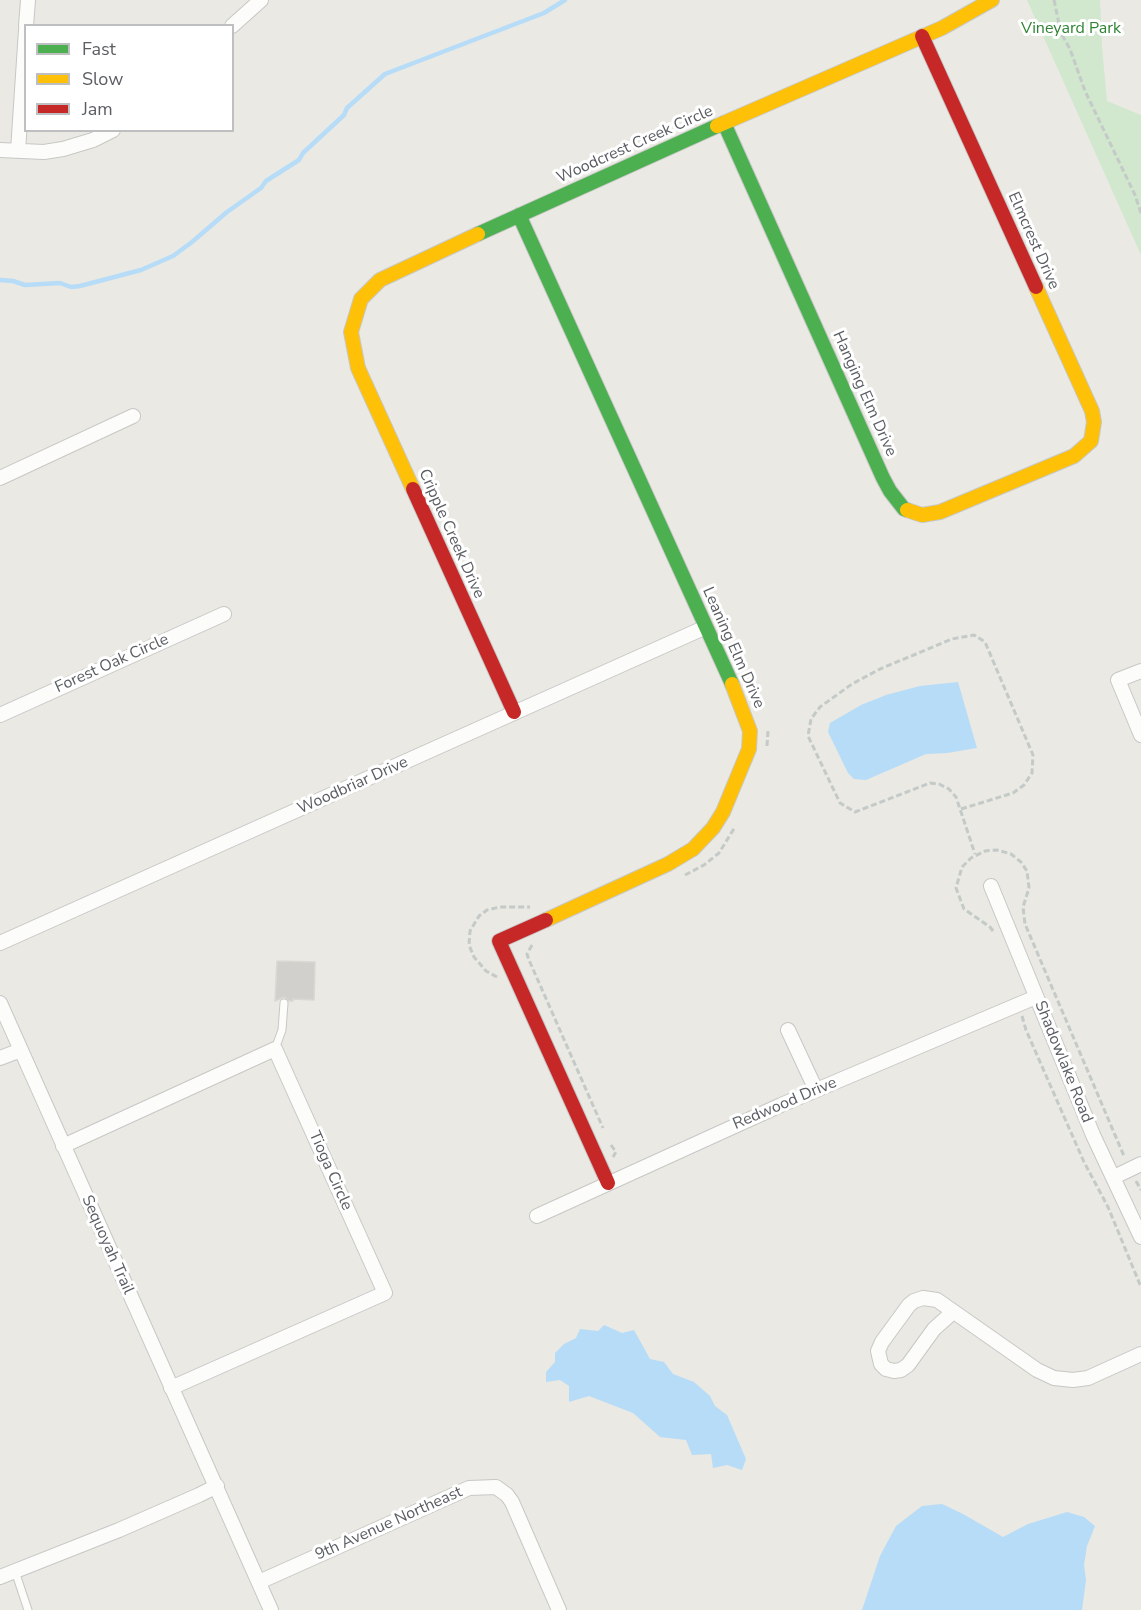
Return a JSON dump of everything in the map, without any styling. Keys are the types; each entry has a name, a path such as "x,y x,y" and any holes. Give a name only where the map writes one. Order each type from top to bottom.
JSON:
{"street":[{"path":"26,24 28,0"},
{"path":"234,24 261,0"},
{"name":"Woodcrest Creek Circle","path":"358,368 351,332 361,299 380,280 519,215 922,36 992,0"},
{"name":"Elmcrest Drive","path":"922,36 1092,411 1094,422 1091,441 1074,456"},
{"path":"18,151 24,59"},
{"name":"Hanging Elm Drive","path":"724,123 883,478 904,509 922,515 940,512 1074,456"},
{"path":"0,150 63,149 93,140 109,132"},
{"name":"Leaning Elm Drive","path":"519,215 748,721 751,738 749,749 723,812 713,828 693,849 684,856 499,941 608,1183"},
{"name":"Cripple Creek Drive","path":"358,368 514,712"},
{"path":"0,478 133,416"},
{"name":"Forest Oak Circle","path":"0,715 224,614"},
{"name":"Woodbriar Drive","path":"0,943 706,627"},
{"path":"1141,671 1119,680 1141,735"},
{"name":"Shadowlake Road","path":"991,886 1093,1135 1141,1237"},
{"name":"Redwood Drive","path":"537,1216 816,1090 1036,997"},
{"name":"Sequoyah Trail","path":"0,1003 271,1610"},
{"path":"788,1030 816,1090"},
{"path":"63,1146 275,1048"},
{"name":"Tioga Circle","path":"171,1388 384,1293 275,1048"},
{"path":"0,1058 21,1050"},
{"path":"1114,1176 1141,1164"},
{"path":"953,1312 934,1329 902,1370 886,1369 881,1364 878,1351 882,1342 909,1305 914,1300 931,1298 937,1300 1037,1370 1053,1378 1073,1380 1088,1378 1141,1354"},
{"path":"0,1577 118,1530 217,1486"},
{"name":"9th Avenue Northeast","path":"259,1582 469,1488 496,1487 507,1495 514,1507 559,1610"}],"lane":[{"path":"275,1048 282,1030 284,1003"},
{"path":"15,1571 28,1610"}],"path":[{"path":"1054,0 1062,33 1089,101 1135,195 1141,213"},
{"path":"961,810 1012,793 1024,785 1032,773 1033,755 1029,745 985,642 974,635 952,639 861,679 820,707 811,719 807,736 840,803 855,812 930,783 939,783 949,789 956,797 975,855"},
{"name":"Leaning Elm Drive","path":"767,722 769,740 767,749"},
{"path":"685,875 704,865 718,853 736,825"},
{"path":"503,981 486,970 474,957 469,945 470,931 479,916 487,910 500,907 534,907"},
{"path":"540,939 530,946 527,954 616,1152"}],"green space":[{"name":"Vineyard Park","path":"1027,0 1100,0 1107,101 1141,115 1141,255"}],"water":[{"path":"958,682 977,748 926,754 866,780 854,779 848,773 828,732 830,723 861,705 886,695 920,686"},
{"path":"604,1325 622,1333 634,1330 650,1359 664,1362 673,1374 694,1382 710,1396 715,1406 727,1415 746,1459 742,1470 727,1465 713,1468 711,1454 692,1455 686,1440 660,1437 633,1413 589,1396 569,1402 569,1386 560,1380 546,1382 546,1372 555,1362 555,1353 564,1344 576,1338 580,1329 598,1331"},
{"path":"942,1504 1003,1537 1028,1524 1067,1512 1084,1517 1095,1526 1087,1546 1084,1565 1086,1580 1082,1610 862,1610 880,1556 896,1526 922,1506"}],"building":[{"path":"277,961 315,962 314,1000 293,999 289,1001 284,997 275,1001"}],"waterway":[{"path":"0,280 25,285 60,283 71,287 80,286 141,270 173,256 261,188 266,181 299,160 303,153 344,115 347,108 385,74 544,13 565,0"}],"traffic: fast":[{"path":"724,123 883,478 890,491 907,510"},
{"path":"478,234 717,126"},
{"path":"519,215 732,684"}],"traffic: slow":[{"path":"717,126 942,28 992,0"},
{"path":"413,489 358,368 351,332 361,299 380,280 478,234"},
{"path":"907,510 922,515 940,512 1074,456 1091,441 1094,422 1092,411 1036,287"},
{"path":"546,920 668,864 693,849 713,828 723,812 749,749 750,731 732,684"}],"traffic: jam":[{"path":"922,36 1036,287"},
{"path":"413,489 514,712"},
{"path":"546,920 499,941 608,1183"}]}
